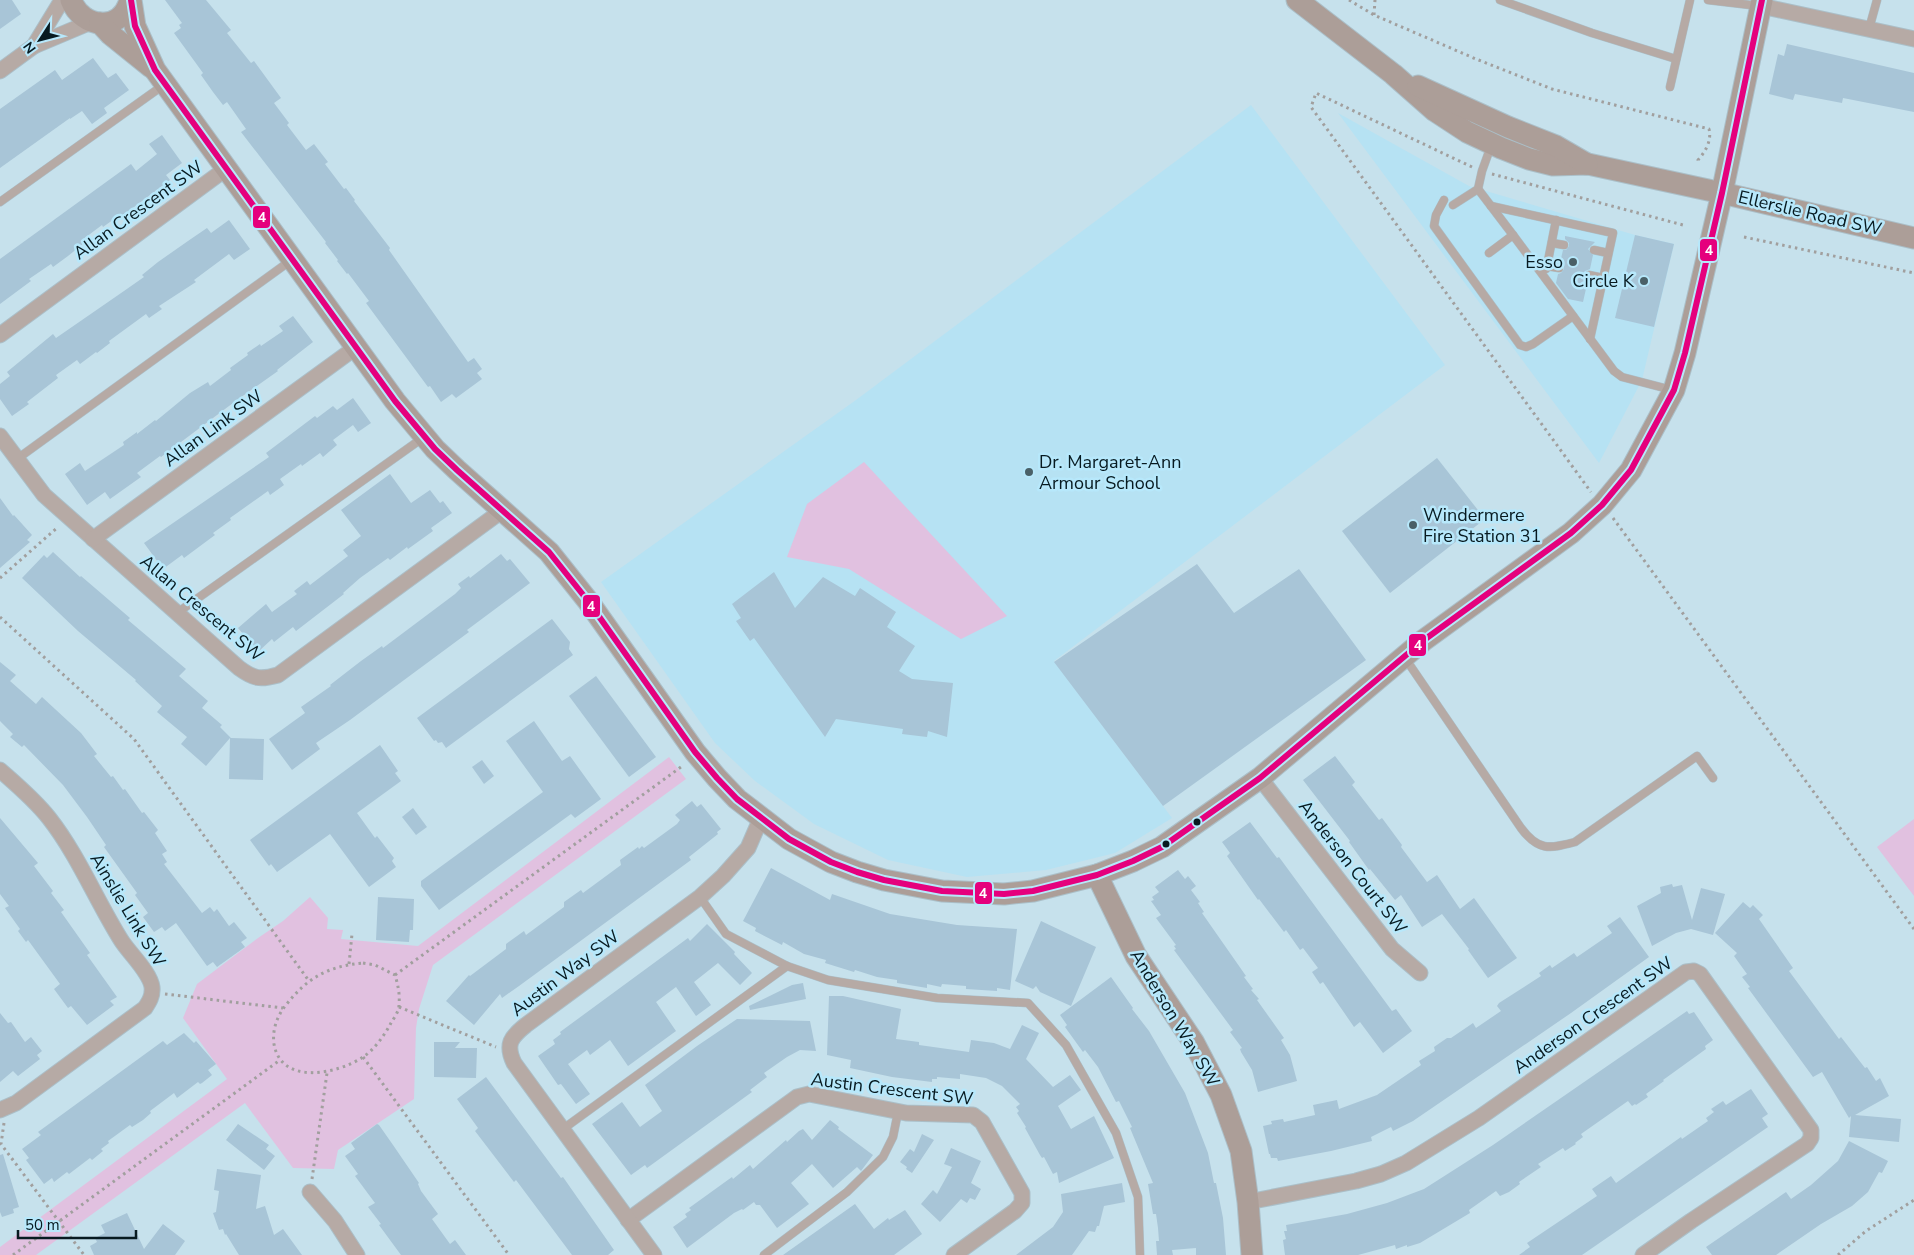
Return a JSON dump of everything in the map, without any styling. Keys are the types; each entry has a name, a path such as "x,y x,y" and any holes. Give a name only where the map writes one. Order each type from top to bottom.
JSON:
{"street":[{"path":"34,46 62,0"},
{"path":"71,0 74,8 81,16 110,34 160,77"},
{"path":"0,71 34,46 95,23 114,20 124,13 131,0"},
{"path":"131,0 135,26 160,77 390,396 457,470 549,552 588,601 716,778 761,818 789,839 831,862 884,880 942,891 1004,894 1034,891 1097,875 1133,862 1162,847 1260,778 1424,640 1571,532 1602,505 1631,470 1674,390 1685,353 1722,193 1761,3 1914,39"},
{"name":"Ellerslie Road SW","path":"1297,0 1393,74 1435,111 1467,132 1529,159 1553,165 1588,164 1914,238"},
{"name":"Ellerslie Road SW","path":"1393,74 1478,114 1556,146 1588,164"},
{"name":"Allan Crescent SW","path":"0,335 227,168"},
{"name":"Allan Link SW","path":"93,538 355,348"},
{"name":"Allan Crescent SW","path":"0,436 44,495 250,676 264,679 278,675 503,510"},
{"name":"Ainslie Link SW","path":"0,770 39,806 62,837 114,930 149,979 152,987 152,997 145,1008 16,1102 3,1109"},
{"name":"Anderson Court SW","path":"1260,778 1392,949 1420,973"},
{"name":"Austin Way SW","path":"509,1052 516,1034 526,1025 700,896 723,876 748,848 761,818"},
{"name":"Anderson Way SW","path":"1097,875 1136,956 1194,1043 1221,1095 1241,1151 1248,1202 1252,1255"},
{"name":"Anderson Crescent SW","path":"1248,1202 1356,1181 1381,1174 1406,1163 1479,1118 1686,972 1694,971 1700,974 1811,1130 1811,1138 1807,1144 1643,1255"},
{"path":"509,1052 514,1063 654,1255"},
{"name":"Austin Crescent SW","path":"628,1220 797,1098 809,1094 898,1112 972,1115 982,1122 1022,1193 1022,1203 1014,1212 954,1255"},
{"path":"310,1192 335,1221 357,1255"}],"lane":[{"path":"1500,0 1592,33 1676,59"},
{"path":"1670,88 1690,0"},
{"path":"1708,0 1761,3"},
{"path":"1869,29 1876,0"},
{"path":"0,202 160,77"},
{"path":"1453,205 1478,189 1492,144"},
{"path":"1478,189 1614,371 1622,377 1674,390"},
{"path":"1444,200 1436,215 1434,226 1520,345 1526,347 1534,344 1573,316"},
{"path":"1491,206 1613,233 1590,339"},
{"path":"1544,278 1556,220"},
{"path":"1489,253 1513,235"},
{"path":"1552,243 1564,245"},
{"path":"1594,250 1608,253"},
{"path":"16,459 292,260"},
{"path":"1547,266 1559,268"},
{"path":"1589,274 1603,278"},
{"path":"178,613 425,436"},
{"path":"1404,657 1520,828 1530,840 1539,846 1554,847 1575,842 1697,756 1713,778"},
{"path":"700,896 726,934 787,966 828,980 937,998 1028,1003 1066,1045 1116,1134 1138,1197 1140,1255"},
{"path":"562,1129 787,966"},
{"path":"764,1255 848,1192 883,1158 893,1137 898,1112"}],"path":[{"path":"1349,0 1374,14 1476,59 1552,89 1709,129 1708,145 1698,160 1700,163"},
{"path":"1374,14 1375,0"},
{"path":"1683,225 1482,172 1316,94 1311,107 1914,929"},
{"path":"1744,237 1914,273"},
{"path":"0,578 69,517"},
{"path":"0,617 134,739 309,981"},
{"path":"395,975 681,767"},
{"path":"349,964 352,934"},
{"path":"363,963 374,965 395,975 399,990 400,1007 385,1033 363,1057 327,1073 298,1071 288,1067 280,1060 276,1053 274,1033 276,1022 283,1008 294,994 309,981 339,966 349,964 363,963"},
{"path":"152,993 283,1008"},
{"path":"400,1007 509,1052"},
{"path":"363,1057 509,1255"},
{"path":"13,1255 280,1060"},
{"path":"310,1192 327,1073"},
{"path":"3,1109 1,1144 84,1255"},
{"path":"1838,1255 1866,1231 1914,1200"}],"shaded area":[{"name":"Dr. Margaret-Ann Armour School","path":"1251,105 1445,365 1054,661 1172,818 1115,853 1046,870 967,877 888,860 814,824 755,781 715,743 601,582 856,400"},
{"path":"1338,113 1469,186 1635,235 1674,244 1642,380 1599,463"},
{"path":"864,462 1007,616 961,639 849,569 787,557 807,504"},
{"path":"669,757 686,779 433,965 419,1009 416,1028 414,1099 338,1150 334,1169 293,1168 245,1103 36,1255 0,1255 0,1247 227,1079 183,1018 197,984 283,921 310,897 328,918 327,929 343,930 341,939 418,946"},
{"path":"1914,819 1914,896 1877,847"}],"building":[{"path":"0,0 12,0 21,14 0,29"},
{"path":"165,0 206,0 231,30 227,33 251,63 254,61 281,98 274,103 289,123 287,125 306,150 314,144 328,162 325,164 344,189 346,188 390,248 389,250 468,362 474,358 482,369 477,373 482,379 456,398 452,394 441,402 430,386 428,387 366,303 369,301 337,261 326,242 241,132 246,129 227,102 223,105 201,75 203,73 174,33 181,28 179,25 182,23"},
{"path":"1787,44 1914,73 1914,112 1843,98 1842,103 1795,94 1793,100 1769,94 1778,54 1784,56"},
{"path":"93,58 108,78 116,73 129,90 104,108 107,113 92,124 82,111 0,168 0,109 55,70 62,80"},
{"path":"162,135 182,163 166,175 170,180 122,216 121,214 103,227 102,225 82,240 84,243 68,256 53,267 51,264 29,279 31,281 0,304 0,259 131,164 136,171 157,154 149,144"},
{"path":"229,220 250,249 234,260 229,254 194,280 196,282 159,306 162,309 149,318 146,314 80,364 77,360 56,375 58,378 27,402 29,404 12,416 0,399 0,384 10,376 7,372 53,334 56,338 144,277 142,275 188,241 207,228 211,233"},
{"name":"Circle K","path":"1635,235 1674,244 1654,327 1615,318"},
{"path":"1565,236 1595,242 1588,249 1593,255 1590,269 1583,274 1588,280 1583,302 1568,299 1556,283 1558,274 1564,269 1564,266 1560,263 1563,250 1566,250 1569,246"},
{"path":"293,316 313,342 278,371 137,473 141,477 110,499 105,492 87,505 65,474 80,463 85,471 124,445 123,442 156,421 190,393 208,382 210,386 248,355 247,353 283,331 279,326"},
{"path":"353,398 371,423 358,432 353,425 333,440 337,445 323,457 320,453 302,466 301,464 280,479 284,485 270,495 268,491 230,518 231,520 213,533 215,535 184,558 182,555 163,569 144,543 269,457 266,453 315,416 317,418 333,406 337,410"},
{"name":"Windermere Fire Station 31","path":"1437,458 1485,519 1390,593 1342,531"},
{"path":"390,474 411,503 430,490 440,503 443,501 452,513 431,528 433,531 408,549 407,547 390,560 388,558 360,578 344,594 296,631 293,627 274,642 272,639 258,652 238,628 266,604 272,612 297,594 294,591 307,581 310,585 348,556 343,550 361,536 341,510"},
{"path":"0,498 13,516 32,535 27,540 30,542 0,568"},
{"path":"53,552 130,618 128,620 186,669 179,676 208,701 202,708 222,725 220,727 231,738 264,739 263,780 229,779 230,738 206,766 181,744 187,737 157,712 162,706 136,680 78,631 22,578 44,555 47,558"},
{"path":"501,554 507,561 510,559 530,583 467,630 469,632 316,743 320,749 292,770 269,739 305,713 301,707 331,686 361,661 382,646 383,648 455,594 461,588 458,584 469,576 470,578"},
{"path":"1197,564 1234,613 1299,569 1366,660 1163,806 1054,662"},
{"path":"774,572 795,608 823,577 855,596 860,588 896,612 887,627 915,646 899,671 912,679 953,683 947,737 928,731 927,737 902,734 903,729 836,719 825,737 754,638 750,641 736,621 741,618 732,604"},
{"path":"552,619 570,642 569,649 573,655 446,748 442,742 434,741 417,718"},
{"path":"0,662 16,675 10,681 36,704 42,697 81,733 97,754 94,756 123,790 125,789 142,813 144,812 158,830 155,833 167,851 162,854 167,862 164,864 202,913 210,907 214,912 217,909 229,926 234,922 247,938 241,942 245,947 217,967 213,962 207,966 176,923 165,931 162,927 154,932 143,917 148,913 135,895 137,893 104,847 106,845 87,817 63,785 24,745 22,747 10,737 13,734 0,721"},
{"path":"596,676 656,757 629,777 569,696"},
{"path":"534,721 562,761 570,756 601,799 575,818 571,814 439,910 421,886 421,881 543,792 506,741"},
{"path":"380,745 398,771 395,773 401,781 357,813 375,838 377,836 394,858 392,861 396,867 369,887 330,834 277,872 271,864 269,866 250,840"},
{"path":"1335,756 1355,782 1352,785 1379,820 1382,818 1427,882 1437,875 1460,909 1474,898 1517,958 1488,978 1442,914 1422,927 1401,895 1395,900 1369,870 1350,841 1303,780"},
{"path":"482,760 494,776 484,784 472,767"},
{"path":"692,801 697,807 701,804 721,829 717,832 718,834 689,857 691,860 502,998 500,994 474,1025 446,1001 469,975 506,949 506,944 524,931 526,935 564,907 564,902 581,890 583,893 621,865 620,860 638,847 639,849 642,846 644,848 677,824 680,820 675,815"},
{"path":"413,808 427,827 416,835 402,817"},
{"path":"0,818 38,863 34,866 53,891 51,893 64,910 61,912 90,953 87,955 117,997 110,1001 114,1005 87,1025 71,1006 68,1008 54,989 60,984 28,940 26,942 18,931 20,929 5,908 9,906 0,894"},
{"path":"1250,822 1277,858 1279,857 1392,1011 1396,1009 1412,1031 1383,1053 1360,1022 1354,1027 1323,982 1320,984 1312,972 1318,968 1303,948 1300,950 1286,930 1284,932 1258,900 1227,856 1230,853 1222,842"},
{"path":"771,868 830,900 832,894 890,914 957,925 1017,929 1010,990 997,988 997,991 966,989 966,986 942,984 941,987 927,984 927,988 897,983 897,980 877,977 855,970 854,972 825,963 826,960 804,954 783,942 782,945 755,931 756,928 743,921"},
{"path":"1178,870 1185,879 1188,876 1196,886 1191,890 1200,902 1198,903 1204,912 1202,913 1246,976 1244,977 1253,989 1251,990 1259,999 1257,1000 1284,1038 1281,1040 1290,1055 1297,1081 1258,1092 1252,1070 1241,1052 1240,1049 1242,1048 1230,1032 1233,1030 1174,950 1176,945 1156,918 1161,915 1151,901 1154,900 1152,897 1159,892 1155,887"},
{"path":"1672,884 1673,887 1682,885 1692,920 1701,888 1725,894 1713,935 1691,929 1676,933 1652,946 1637,906 1661,893 1660,887"},
{"path":"378,897 414,899 413,930 410,930 409,942 376,940"},
{"path":"1743,902 1750,908 1753,905 1763,915 1759,919 1793,968 1789,971 1839,1039 1841,1037 1865,1068 1867,1067 1876,1081 1880,1078 1889,1096 1855,1115 1901,1119 1899,1142 1849,1137 1851,1116 1849,1118 1822,1072 1813,1077 1748,988 1750,987 1742,977 1747,974 1734,956 1737,953 1715,933"},
{"path":"1620,917 1649,957 1571,1013 1413,1121 1393,1131 1391,1127 1371,1137 1372,1141 1331,1151 1278,1161 1277,1158 1271,1158 1263,1126 1272,1124 1271,1121 1283,1119 1284,1122 1315,1115 1313,1105 1337,1100 1339,1109 1377,1095 1421,1065 1419,1061 1435,1051 1434,1047 1447,1038 1451,1038 1473,1023 1476,1028 1501,1011 1497,1006 1499,1003 1541,976 1539,973 1550,965 1552,968 1574,953 1577,957 1612,933 1607,926"},
{"path":"1041,921 1096,947 1071,1006 1040,992 1036,986 1033,989 1015,981"},
{"path":"707,924 735,952 734,954 752,973 740,985 718,963 694,982 711,1005 696,1016 676,987 656,1002 676,1031 628,1066 610,1040 590,1055 587,1050 568,1064 590,1094 576,1104 561,1084 558,1085 538,1056 555,1044 553,1040 561,1034 560,1032 688,938 690,941"},
{"path":"1111,977 1149,1031 1185,1093 1208,1153 1214,1183 1216,1183 1223,1218 1226,1255 1196,1255 1196,1248 1172,1250 1173,1255 1157,1255 1156,1241 1159,1241 1158,1228 1156,1214 1153,1214 1148,1184 1153,1183 1130,1128 1132,1127 1119,1101 1116,1102 1098,1067 1085,1050 1083,1052 1065,1027 1067,1025 1060,1015"},
{"path":"803,983 806,999 750,1010 749,1006 792,985"},
{"path":"829,996 843,996 901,1009 896,1039 919,1042 919,1045 969,1052 971,1040 994,1043 1010,1049 1022,1025 1039,1033 1026,1059 1053,1087 1070,1075 1081,1090 1058,1106 1071,1129 1094,1116 1114,1158 1059,1183 1057,1172 1053,1174 1044,1157 1042,1158 1017,1113 1019,1111 1016,1107 1020,1104 1002,1086 986,1078 960,1074 960,1079 937,1077 937,1079 932,1079 932,1082 892,1077 850,1068 851,1060 827,1055"},
{"path":"1687,1011 1689,1014 1694,1012 1713,1040 1705,1046 1706,1049 1646,1094 1648,1097 1632,1106 1628,1101 1581,1134 1583,1137 1576,1144 1565,1151 1563,1148 1538,1164 1541,1167 1519,1182 1520,1184 1509,1192 1500,1196 1496,1191 1469,1210 1470,1213 1420,1243 1407,1247 1407,1245 1396,1249 1395,1245 1358,1255 1285,1255 1283,1240 1286,1239 1284,1231 1287,1231 1286,1225 1347,1214 1387,1203 1424,1189 1493,1145"},
{"path":"0,1013 8,1023 11,1022 25,1042 31,1037 42,1051 37,1055 40,1059 18,1076 13,1071 0,1082"},
{"path":"737,1019 810,1021 816,1051 800,1050 787,1057 764,1073 767,1077 750,1090 752,1092 647,1168 645,1165 631,1175 592,1124 622,1102 640,1127 662,1111 645,1085"},
{"path":"184,1033 194,1043 196,1041 216,1064 208,1070 212,1075 200,1084 198,1082 177,1098 174,1093 150,1111 151,1113 143,1120 132,1127 130,1125 108,1141 109,1143 101,1149 103,1151 92,1160 90,1158 69,1174 67,1172 54,1182 52,1178 44,1184 26,1160 29,1158 22,1149 41,1135 38,1132 163,1041 167,1045"},
{"path":"434,1042 460,1042 455,1048 477,1048 476,1078 434,1077"},
{"path":"486,1077 561,1178 563,1177 614,1250 608,1255 572,1255 516,1180 514,1182 475,1131 478,1128 457,1099"},
{"path":"1751,1089 1768,1114 1762,1118 1768,1127 1582,1255 1519,1255 1530,1247 1527,1243 1597,1196 1592,1189 1611,1176 1616,1183 1681,1137 1682,1139 1708,1121 1706,1118 1714,1112 1711,1109 1723,1101 1726,1105"},
{"path":"830,1120 839,1127 838,1129 873,1155 861,1171 857,1167 833,1188 812,1164 791,1183 809,1204 777,1228 760,1205 756,1205 754,1202 743,1210 734,1213 687,1248 673,1227 687,1217 685,1214 691,1210 689,1208 732,1177 733,1179 750,1165 753,1169 799,1131 803,1129 812,1140"},
{"path":"238,1124 269,1145 266,1149 275,1156 264,1170 226,1140"},
{"path":"377,1124 419,1183 421,1191 438,1214 432,1219 450,1244 455,1240 466,1255 401,1255 379,1225 381,1224 368,1207 375,1203 355,1176 358,1174 345,1156 355,1149 351,1143"},
{"path":"922,1134 934,1140 912,1173 900,1162 910,1149 914,1152"},
{"path":"1849,1141 1888,1161 1882,1173 1879,1172 1868,1192 1852,1206 1821,1224 1776,1255 1712,1255 1706,1247 1786,1192 1791,1199 1811,1185 1838,1161"},
{"path":"951,1148 981,1161 971,1183 981,1189 975,1200 970,1198 967,1203 961,1199 940,1222 921,1204 933,1190 937,1194 952,1167 944,1164"},
{"path":"3,1154 19,1207 13,1209 14,1213 2,1217 0,1212 0,1155"},
{"path":"217,1169 261,1175 256,1209 265,1206 274,1235 283,1229 302,1255 239,1255 223,1229 219,1230 213,1213 216,1212 219,1191 214,1190"},
{"path":"1122,1183 1125,1202 1104,1206 1099,1226 1097,1226 1095,1232 1089,1231 1072,1255 1016,1255 1053,1227 1063,1212 1061,1194"},
{"path":"855,1204 874,1229 888,1218 889,1220 905,1210 922,1234 894,1255 783,1255"},
{"path":"127,1213 144,1249 163,1224 185,1241 175,1255 94,1255 90,1246 97,1242 95,1238 105,1233 101,1225"}],"transit line":[{"name":"4","path":"131,0 135,26 155,70 395,401 435,449 549,552 588,601 695,752 737,799 789,839 831,862 857,872 884,880 942,891 1004,894 1033,891 1097,875 1162,847 1260,778 1424,640 1571,533 1602,505 1631,470 1674,390 1685,353 1722,193 1762,0"}],"place":[{"name":"Esso","path":"1573,262"},
{"name":"Circle K","path":"1644,281"},
{"name":"Dr. Margaret-Ann Armour School","path":"1029,472"},
{"name":"Windermere Fire Station 31","path":"1413,525"}]}
